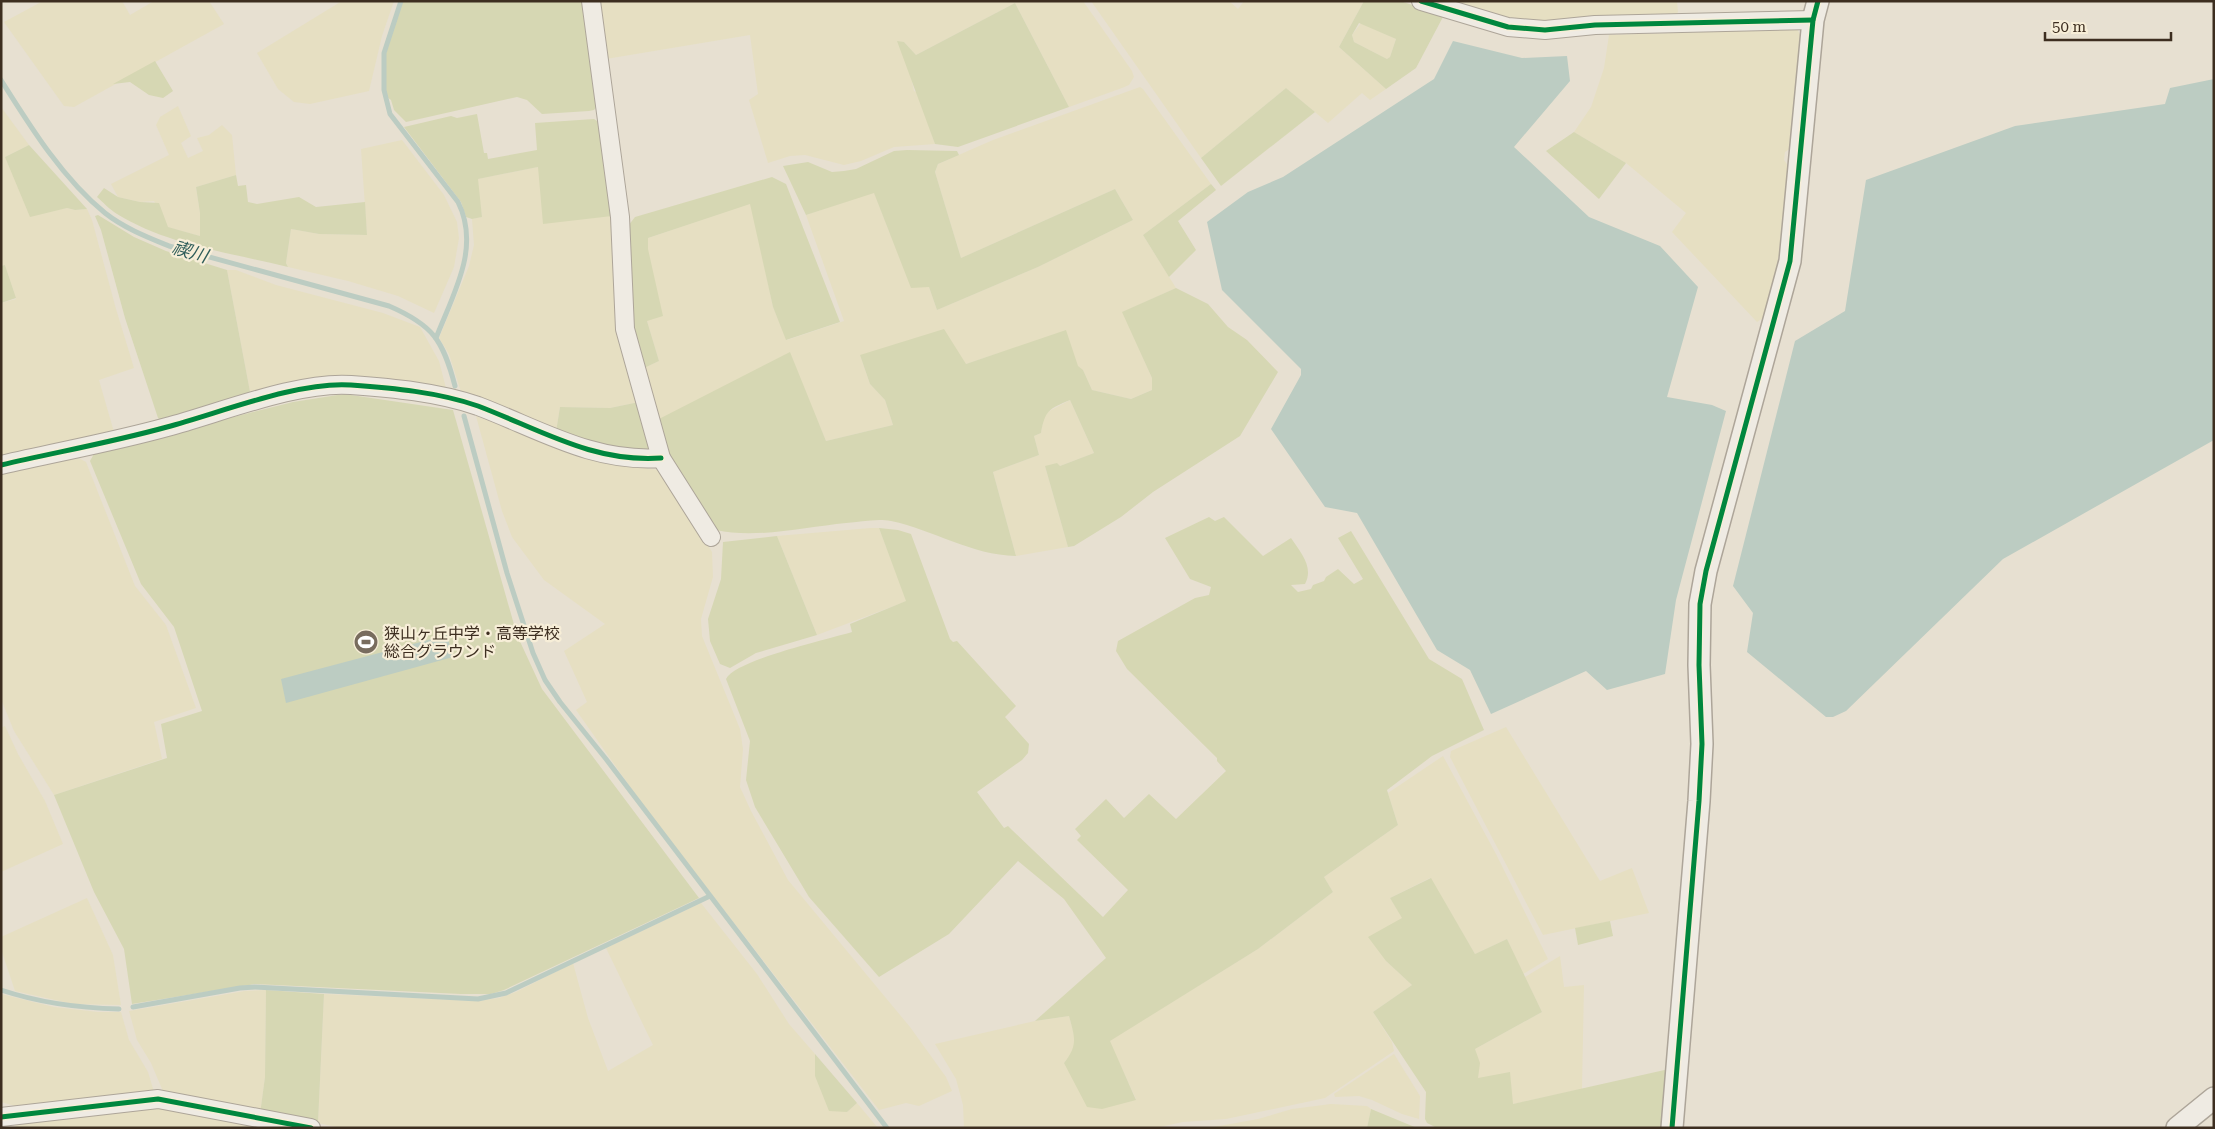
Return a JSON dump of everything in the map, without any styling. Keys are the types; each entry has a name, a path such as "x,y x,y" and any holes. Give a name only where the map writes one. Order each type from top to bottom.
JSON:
{"street":[{"path":"591,1 620,217 624,329 661,458 711,537"},
{"path":"1421,1 1508,27 1545,30 1604,24 1816,11 1790,261 1711,552 1700,604 1699,666 1702,744 1699,801 1672,1128"},
{"path":"1,465 166,427 300,390 336,384 441,396 476,406 588,451 636,460 661,458"},
{"path":"2177,1128 2214,1098"},
{"path":"5,1112 49,1112 158,1099 311,1128"}],"shaded area":[{"path":"43,1 122,1 130,15 154,1 209,1 224,24 74,107 64,106 4,22"},
{"path":"342,1 394,1 382,36 369,91 310,104 294,102 278,89 257,53"},
{"path":"598,1 1083,1 1132,71 1134,77 1129,85 1069,107 1015,3 916,55 904,42 914,91 918,93 935,144 894,147 861,161 844,165 805,155 790,156 768,163 749,100 758,94 750,35 606,59"},
{"path":"1091,1 1229,1 1238,9 1244,1 1364,1 1339,47 1386,89 1370,100 1362,93 1328,123 1286,88 1201,158"},
{"path":"1451,1 1677,1 1678,12 1676,15 1541,21 1498,16"},
{"path":"1361,23 1396,39 1390,57 1387,59 1354,42 1352,35"},
{"path":"1797,29 1802,38 1791,148 1785,152 1784,160 1789,167 1780,250 1766,316 1757,322 1672,232 1686,213 1626,163 1574,132 1591,107 1604,68 1609,35"},
{"path":"1453,41 1522,58 1567,56 1570,81 1514,147 1589,217 1660,246 1698,287 1667,397 1712,405 1726,411 1676,600 1665,674 1607,690 1586,671 1491,714 1470,670 1437,650 1357,513 1325,507 1271,429 1301,375 1301,369 1222,290 1207,222 1248,192 1283,177 1434,79"},
{"path":"2214,79 2214,440 2003,559 1846,711 1833,717 1826,717 1747,652 1753,613 1733,586 1795,341 1845,311 1866,180 2015,126 2165,104 2170,88"},
{"path":"1140,87 1211,184 1143,235 1176,288 1123,312 1152,378 1152,390 1131,399 1092,390 1083,370 999,353 966,364 860,355 870,384 885,400 893,425 826,441 816,417 657,420 642,369 659,361 647,321 648,238 751,203 773,307 787,340 844,321 806,215 874,192 890,234 929,287 937,310 1038,267 1133,220 1115,189 961,258 935,172 938,164 993,140"},
{"path":"178,106 191,136 181,143 188,158 203,151 197,138 209,135 222,125 232,135 236,175 196,187 200,213 200,236 167,227 154,201 140,202 118,197 111,184 169,155 156,125 160,117"},
{"path":"1,107 29,145 5,157 55,210 67,208 75,210 87,209 92,220 134,368 99,380 114,432 1,457 1,303 16,299 5,265 1,266"},
{"path":"402,140 444,195 457,222 459,238 454,267 434,313 398,296 348,281 288,267 286,263 291,229 319,234 367,235 361,149"},
{"path":"538,167 612,216 619,275 618,341 639,402 610,408 560,407 556,432 462,395 449,354 439,338 469,266 474,245 472,219 482,217 477,179"},
{"path":"227,270 236,270 276,285 383,313 420,327 439,361 447,392 400,384 251,397"},
{"path":"1070,400 1094,453 1060,466 1045,466 1068,547 1016,556 993,472 1039,455 1034,436 1041,433 1044,414"},
{"path":"476,416 590,459 664,471 712,552 713,577 701,619 702,636 740,729 743,749 740,787 751,811 788,880 910,1027 946,1077 952,1091 919,1106 906,1103 879,1110 645,808 576,710 587,702 564,651 605,624 544,580 512,537 502,511"},
{"path":"75,456 86,462 135,586 166,625 196,708 154,722 162,759 54,795 14,731 1,699 1,473"},
{"path":"879,528 907,601 817,635 777,536"},
{"path":"447,635 453,657 286,703 281,679"},
{"path":"5,726 18,754 45,801 63,844 1,872 1,728"},
{"path":"1506,727 1600,881 1632,868 1649,913 1543,935 1450,757 1451,751"},
{"path":"1443,756 1496,854 1548,959 1523,974 1507,939 1475,954 1430,878 1390,898 1403,918 1386,961 1412,985 1373,1012 1392,1042 1394,1051 1325,1098 1226,1119 1183,1122 1155,1128 1020,1126 964,1128 963,1105 956,1079 935,1044 1035,1021 1069,1016 1075,1038 1074,1051 1064,1063 1136,1099 1109,1041 1258,949 1333,892 1324,877 1398,825 1388,793"},
{"path":"87,898 113,955 121,1005 73,1004 15,991 1,949 1,937"},
{"path":"701,903 757,974 789,1024 815,1054 815,1076 847,1112 857,1103 878,1128 341,1128 318,1123 324,994 478,1001 499,998 516,992 573,963 588,1018 608,1071 653,1045 606,948"},
{"path":"1560,956 1564,987 1584,985 1582,1089 1513,1104 1478,1078 1475,1049 1542,1012 1525,977"},
{"path":"266,990 265,1077 260,1114 165,1096 151,1063 137,1040 129,1011 245,991"},
{"path":"1,994 54,1007 98,1012 121,1012 129,1040 148,1072 155,1095 22,1108 1,1102"},
{"path":"1394,1054 1420,1096 1419,1119 1359,1096 1335,1097 1334,1094"},
{"path":"1331,1104 1367,1106 1371,1109 1367,1128 1208,1128 1258,1119 1292,1109"},
{"path":"145,1105 282,1128 17,1128 11,1119"}],"green space":[{"path":"402,1 585,1 599,104 594,110 589,111 542,114 527,100 517,97 406,122 394,110 391,100 387,97 384,73 387,49"},
{"path":"1364,1 1400,1 1444,15 1416,68 1386,89 1339,47","holes":["1359,23 1396,39 1390,57 1387,59 1354,42 1352,35"]},
{"path":"1015,3 1069,107 958,147 935,144 897,41 904,42 916,55"},
{"path":"155,61 173,91 163,98 149,95 130,82 113,84"},
{"path":"1286,88 1315,112 1221,186 1201,158"},
{"path":"477,114 484,153 487,153 488,159 537,150 535,123 594,119 600,123 612,216 543,224 538,167 478,179 482,217 472,219 466,217 461,202 404,127 451,116 457,118"},
{"path":"1574,132 1626,163 1599,199 1546,151"},
{"path":"29,145 87,209 75,210 67,208 30,217 5,157"},
{"path":"894,151 957,151 959,155 938,164 935,172 961,258 1115,189 1133,220 1038,267 937,310 929,287 911,288 874,193 806,215 783,166 808,162 832,172 844,171 856,169"},
{"path":"236,175 238,186 246,185 248,202 257,204 299,197 316,207 365,202 367,235 319,234 291,229 286,263 288,267 178,241 136,225 117,214 97,197 104,188 118,197 140,202 159,203 168,227 200,236 200,213 196,187"},
{"path":"772,177 786,184 840,322 786,340 773,307 750,204 648,238 648,249 663,316 647,321 659,361 642,369 630,330 628,226 635,217"},
{"path":"1211,184 1216,190 1178,221 1196,250 1169,277 1143,235"},
{"path":"98,215 134,237 166,251 227,270 251,397 164,422 158,418 125,318 101,230 95,216"},
{"path":"5,265 16,298 1,303 1,266"},
{"path":"1176,288 1208,304 1228,327 1247,340 1278,372 1240,436 1153,492 1121,517 1074,546 1068,547 1045,466 1057,463 1060,466 1094,453 1070,400 1049,411 1044,419 1041,433 1034,436 1039,455 993,472 1016,556 999,555 968,547 907,525 886,520 869,520 764,533 716,530 671,468 657,420 790,352 826,441 893,425 885,400 870,384 860,355 944,329 966,364 1066,330 1078,366 1083,370 1092,390 1131,399 1152,390 1152,378 1122,312"},
{"path":"344,394 453,410 517,635 542,689 699,898 504,990 491,994 255,984 132,1004 124,949 94,892 54,795 167,758 161,724 202,711 174,627 141,584 90,461 95,452 293,402"},
{"path":"639,402 649,448 643,454 608,450 556,432 560,407 610,408"},
{"path":"1209,517 1215,521 1224,517 1263,556 1291,538 1305,560 1308,572 1305,584 1291,585 1298,592 1311,589 1313,585 1324,581 1326,577 1338,569 1354,584 1363,579 1338,538 1351,531 1429,659 1462,679 1484,730 1432,756 1387,790 1398,825 1324,877 1333,892 1258,949 1110,1041 1136,1100 1102,1109 1087,1107 1064,1063 1072,1051 1074,1041 1069,1016 1035,1021 1106,958 1064,899 1018,861 949,934 879,977 809,897 755,807 746,780 750,741 726,679 733,672 764,658 852,632 850,624 906,601 879,528 898,530 911,534 950,639 953,642 957,641 1016,706 1005,717 1029,744 1028,753 1022,760 977,792 1004,828 1008,826 1103,917 1128,890 1077,840 1081,836 1075,829 1106,799 1124,818 1149,794 1176,819 1226,771 1217,761 1217,758 1127,669 1116,651 1118,641 1195,598 1209,595 1211,587 1190,579 1165,538"},
{"path":"777,536 817,635 756,653 730,668 720,664 710,641 708,619 721,579 723,542"},
{"path":"1431,878 1475,954 1507,939 1542,1012 1475,1049 1480,1063 1478,1078 1510,1072 1513,1104 1669,1069 1663,1128 1437,1128 1427,1123 1425,1119 1426,1092 1373,1012 1412,985 1386,961 1368,937 1402,918 1390,898"},
{"path":"1610,921 1613,936 1578,945 1575,928"},
{"path":"266,990 324,994 318,1123 260,1114 265,1077"},
{"path":"815,1054 857,1103 847,1112 829,1111 815,1076"},
{"path":"1371,1109 1417,1128 1367,1128"}],"waterway":[{"path":"401,1 384,53 384,90 390,114 458,202 467,236 466,254 462,271 436,338"},
{"name":"禊川","path":"1,80 35,133 61,168 89,199 112,218 136,232 169,246 389,306 404,313 416,320 434,336 446,357 455,386"},
{"path":"464,416 507,573 533,653 545,680 887,1128"},
{"path":"133,1007 255,987 478,999 506,993 710,896"},
{"path":"1,990 59,1004 119,1009"}],"cycle path":[{"path":"1421,1 1508,27 1545,30 1595,25 1813,20"},
{"path":"1672,1128 1699,801 1702,744 1699,665 1700,604 1706,571 1790,261 1813,20 1818,1"},
{"path":"1,465 147,432 283,393 330,385 415,391 447,397 478,406 589,450 636,458 661,458"},
{"path":"1,1117 158,1099 311,1128"}],"place":[{"name":"狭山ヶ丘中学・高等学校 総合グラウンド","path":"366,642"}]}
